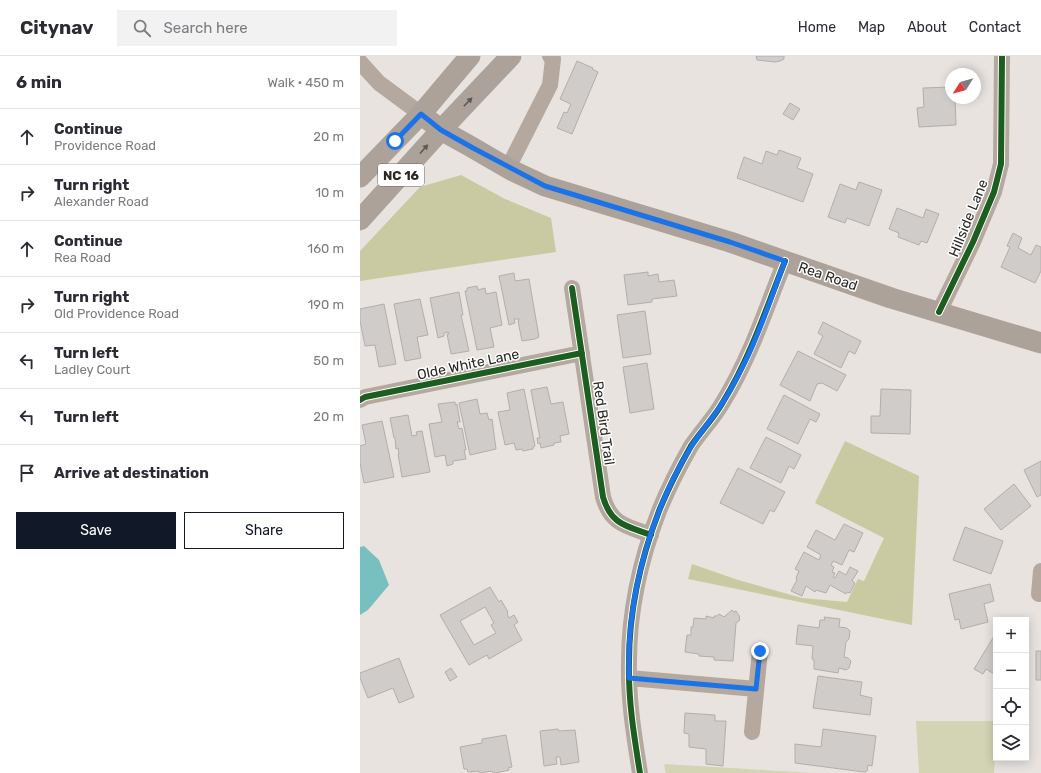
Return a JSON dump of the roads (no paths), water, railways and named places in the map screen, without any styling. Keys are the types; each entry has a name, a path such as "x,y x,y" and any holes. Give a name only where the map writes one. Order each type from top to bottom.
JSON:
{"main road":[{"name":"NC 16","path":"360,178 421,114 470,56"},
{"name":"NC 16","path":"360,220 441,130 512,56"},
{"name":"Rea Road","path":"421,114 441,130 508,168 545,186 730,242 891,298 1041,343"}],"street":[{"path":"508,168 550,85 553,59 550,56"},
{"name":"Hillside Lane","path":"939,312 973,242 994,192 1001,164 1002,56"},
{"path":"360,62 379,83 421,114"},
{"path":"640,773 631,713 629,678 630,635 638,584 651,535 659,511 691,446 723,403 745,361 785,261"},
{"name":"Red Bird Trail","path":"572,288 605,506 620,524 651,535"},
{"name":"Olde White Lane","path":"360,400 365,397 582,353"},
{"path":"1039,594 1041,571"},
{"path":"752,732 760,651"},
{"path":"629,678 756,689"}],"water":[{"path":"364,546 379,560 389,585 368,610 360,615 360,547"}]}
